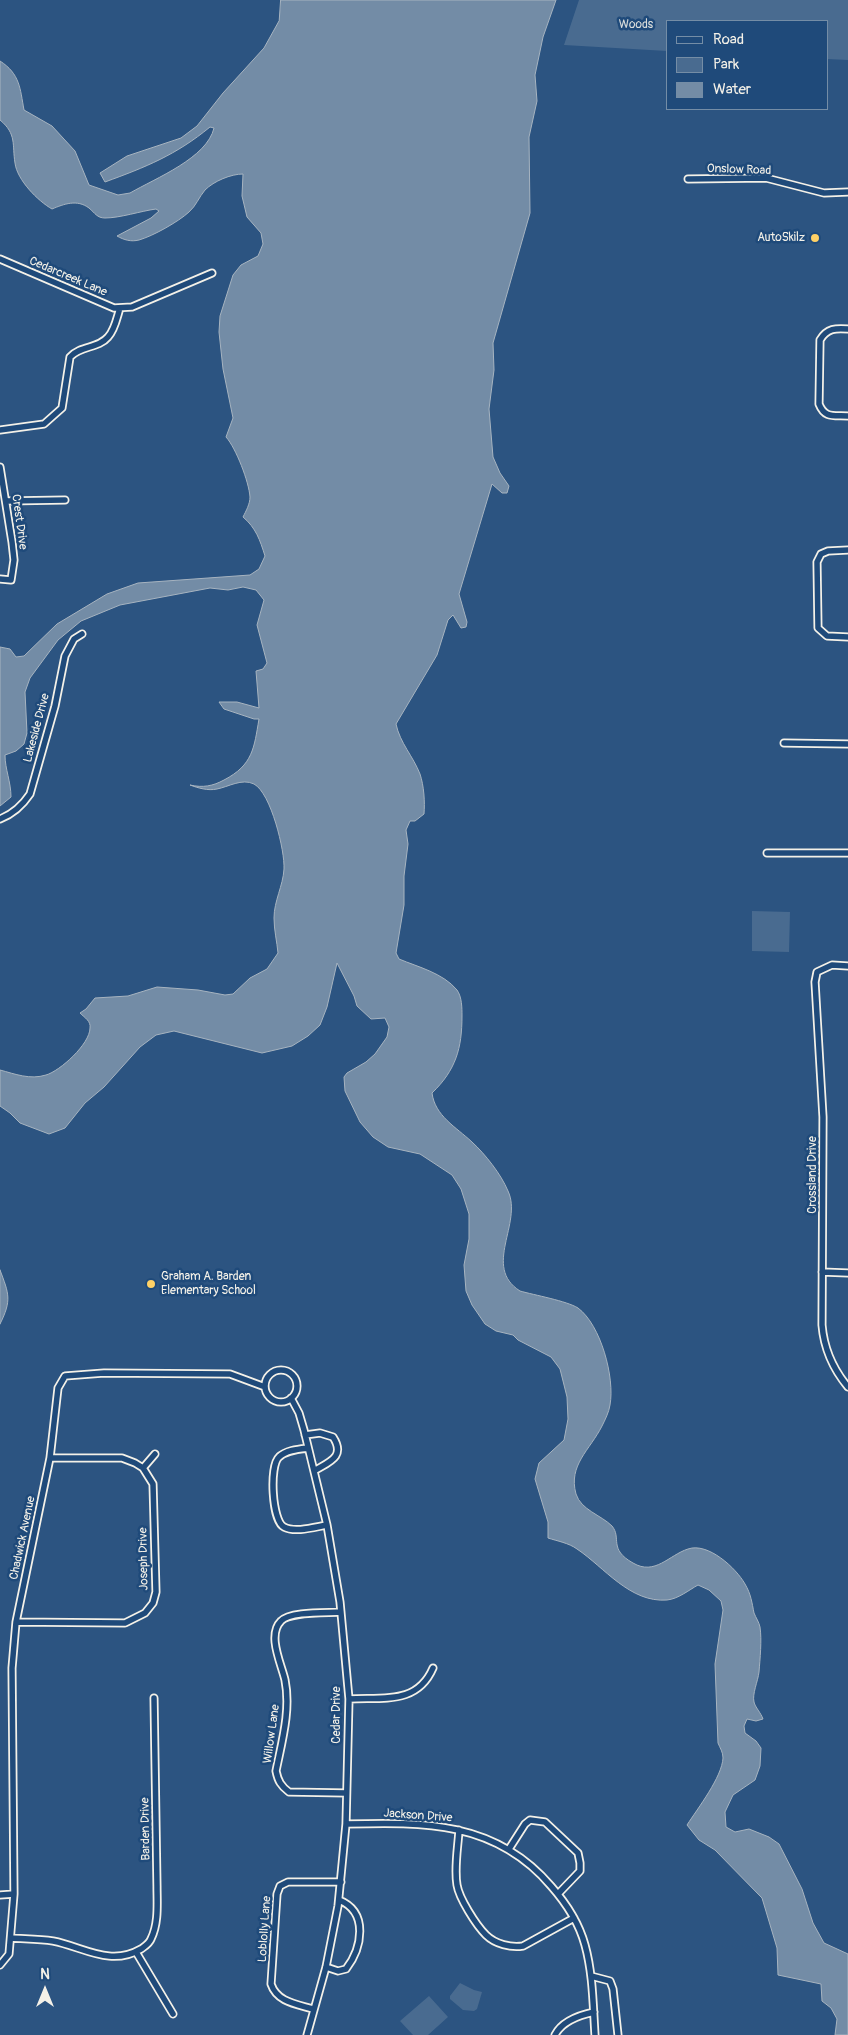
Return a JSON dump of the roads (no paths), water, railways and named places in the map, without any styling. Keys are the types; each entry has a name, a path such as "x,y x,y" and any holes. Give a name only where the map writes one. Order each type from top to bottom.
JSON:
{"street":[{"name":"Onslow Road","path":"688,179 766,178 824,193 848,192"},
{"name":"Cedarcreek Lane","path":"0,259 106,304 120,308 132,307 212,273"},
{"path":"0,430 44,424 62,408 70,357 75,351 96,346 107,339 120,308"},
{"path":"848,329 832,328 820,340 819,404 822,412 828,415 848,416"},
{"name":"Crest Drive","path":"0,467 14,560 12,580 0,579"},
{"path":"6,501 65,500"},
{"path":"848,550 828,551 821,554 817,562 818,628 827,636 848,637"},
{"name":"Lakeside Drive","path":"0,819 15,812 24,804 30,794 55,706 65,656 74,639 82,634"},
{"path":"784,743 848,744"},
{"path":"767,853 848,853"},
{"name":"Crossland Drive","path":"848,966 832,965 818,972 815,982 823,1117 821,1313 823,1337 835,1369 848,1388"},
{"path":"822,1272 848,1273"},
{"name":"Cedar Drive","path":"265,1387 266,1380 272,1372 277,1370 287,1371 295,1378 295,1394 291,1398 299,1413 327,1525 341,1612 349,1699 346,1824 339,1900 326,1967 307,2035"},
{"name":"Chadwick Avenue","path":"0,1965 9,1954 14,1894 12,1668 16,1622 50,1458 58,1388 65,1376 104,1373 230,1374 265,1387"},
{"path":"265,1387 268,1395 276,1401 282,1402 291,1398"},
{"path":"305,1435 320,1433 333,1437 339,1451 336,1458 314,1471"},
{"path":"308,1448 289,1452 278,1457 273,1467 275,1513 284,1527 292,1529 327,1525"},
{"path":"50,1458 122,1458 143,1468 155,1454"},
{"name":"Joseph Drive","path":"16,1622 126,1623 145,1613 153,1603 156,1592 153,1484 143,1468"},
{"name":"Willow Lane","path":"341,1612 290,1616 281,1620 275,1629 275,1638 285,1682 287,1705 276,1771 282,1788 289,1792 346,1793"},
{"path":"349,1699 405,1696 418,1690 428,1681 433,1668"},
{"name":"Barden Drive","path":"136,1952 148,1945 151,1940 157,1912 154,1698"},
{"path":"509,1849 530,1820 545,1822 578,1853 580,1863 580,1871 558,1894"},
{"name":"Jackson Drive","path":"346,1824 419,1824 459,1830 485,1838 509,1849 534,1867 558,1894 574,1918 584,1942 591,1976 595,2035"},
{"path":"459,1830 456,1883 460,1896 487,1936 502,1944 515,1947 523,1946 574,1918"},
{"name":"Loblolly Lane","path":"313,2009 281,1999 274,1993 271,1984 277,1894 280,1886 288,1882 341,1882"},
{"path":"0,1895 14,1894"},
{"path":"326,1967 338,1970 346,1969 353,1960 359,1938 359,1919 356,1911 349,1904 339,1900"},
{"path":"11,1938 53,1941 117,1957 125,1957 136,1952 173,2014"},
{"path":"591,1976 610,1981 613,1989 618,2035"},
{"path":"555,2035 564,2024 583,2014 594,2012"}],"water":[{"path":"281,0 556,0 543,37 535,75 537,101 529,137 530,213 493,343 494,370 489,409 493,457 500,473 509,486 507,493 502,493 492,484 459,594 467,622 466,627 461,628 453,615 448,620 437,655 396,724 400,737 420,774 424,814 415,821 410,821 406,830 408,844 404,876 404,905 396,953 399,959 445,979 457,990 460,996 462,1016 459,1048 447,1076 432,1093 437,1108 442,1115 482,1152 497,1171 508,1191 511,1203 511,1217 503,1257 504,1270 509,1281 520,1291 578,1308 586,1316 600,1339 608,1367 611,1394 610,1405 602,1426 582,1458 575,1475 574,1484 579,1500 612,1526 615,1530 618,1548 625,1558 633,1563 648,1567 655,1566 688,1549 704,1549 728,1564 741,1578 749,1591 754,1613 760,1627 759,1672 754,1699 763,1719 756,1721 747,1719 744,1726 745,1733 756,1741 761,1748 760,1766 755,1780 733,1795 725,1812 726,1827 735,1832 749,1829 769,1837 779,1844 802,1889 813,1923 824,1943 848,1954 848,2035 835,2035 837,2019 831,2008 822,2001 821,1984 778,1975 777,1948 762,1898 715,1850 699,1840 687,1825 714,1783 722,1766 722,1752 718,1743 715,1664 723,1610 721,1601 709,1590 698,1585 679,1596 667,1600 641,1596 618,1582 574,1547 548,1538 548,1522 535,1479 539,1463 564,1440 568,1419 567,1397 560,1369 551,1357 518,1340 513,1335 496,1331 485,1324 472,1305 466,1291 464,1265 469,1239 469,1214 461,1189 452,1175 420,1154 388,1147 373,1137 360,1122 345,1091 344,1077 375,1054 387,1037 389,1027 385,1018 371,1019 357,1006 337,963 327,1007 320,1025 308,1036 292,1046 262,1053 174,1031 156,1035 140,1047 104,1087 85,1103 65,1128 49,1134 20,1123 0,1106 0,1070 34,1077 46,1075 66,1063 80,1049 89,1034 90,1023 80,1013 95,998 128,996 157,987 198,990 225,995 233,994 250,978 267,969 278,953 274,912 282,881 284,861 276,823 271,810 260,789 254,784 245,782 214,790 190,785 212,785 234,774 246,762 253,747 259,719 224,709 219,702 237,702 259,708 256,671 263,669 267,663 257,625 264,600 256,590 243,587 228,590 210,588 120,605 81,621 58,640 30,678 25,692 27,733 24,744 16,751 5,755 11,797 0,806 0,647 10,649 16,657 24,656 57,624 107,594 138,583 250,575 259,569 265,556 257,535 243,517 248,507 249,491 238,457 226,437 233,418 223,369 219,332 220,316 233,275 241,265 258,256 263,244 261,233 247,217 242,196 243,174 228,177 213,184 205,190 194,207 184,216 158,232 136,241 122,239 117,236 151,218 159,211 156,209 102,218 84,205 75,203 52,209 29,189 17,170 11,135 0,120 0,61 12,71 18,82 24,110 52,126 75,151 89,185 118,195 130,193 191,158 202,149 214,128 210,127 173,153 134,171 105,182 100,173 127,156 181,138 197,126 223,93 264,48 279,21"},
{"path":"0,1270 7,1291 8,1303 0,1324"}],"place":[{"name":"AutoSkilz","path":"815,238"},
{"name":"Graham A. Barden Elementary School","path":"151,1284"}],"park label":[{"name":"Woods","path":"636,25"}]}
